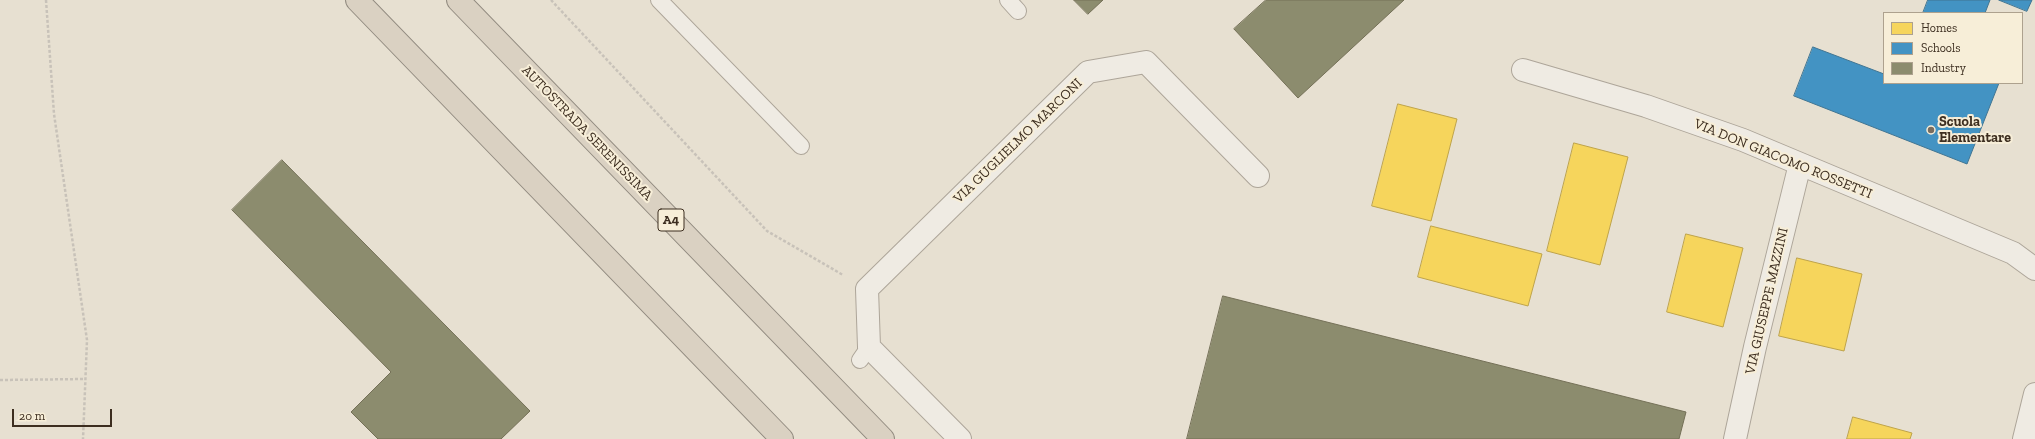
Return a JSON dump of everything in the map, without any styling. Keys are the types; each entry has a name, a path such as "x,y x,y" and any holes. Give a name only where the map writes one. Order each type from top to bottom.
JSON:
{"highway":[{"path":"357,0 782,439"},
{"name":"AUTOSTRADA SERENISSIMA","path":"458,0 883,439"}],"street":[{"name":"VIA GUGLIELMO MARCONI","path":"867,289 1088,72 1146,62 1258,176"},
{"name":"VIA DON GIACOMO ROSSETTI","path":"1522,70 1646,106 1743,140 2013,253 2035,269"},
{"name":"VIA GIUSEPPE MAZZINI","path":"1735,439 1755,347 1800,164"},
{"path":"867,289 865,353 960,439"},
{"path":"2024,439 2035,394"}],"lane":[{"path":"659,0 802,146"}],"path":[{"path":"46,0 54,114 87,340 83,439"},
{"path":"551,0 767,231 867,289"},
{"path":"0,380 86,380"}],"building: Homes":[{"path":"1398,104 1457,119 1431,221 1372,206"},
{"path":"1574,143 1628,157 1600,265 1547,251"},
{"path":"1431,226 1542,254 1528,306 1418,277"},
{"path":"1686,234 1743,248 1723,327 1667,312"},
{"path":"1797,258 1862,274 1844,351 1779,336"},
{"path":"1853,417 1912,433 1910,439 1847,439"}],"building: Schools":[{"path":"1928,0 1990,0 1985,12 1923,12"},
{"path":"1999,0 2032,0 2027,11"},
{"name":"Scuola Elementare","path":"1813,47 1883,74 1883,84 1999,84 1967,164 1794,96"}],"building: Industry":[{"path":"1074,0 1103,0 1088,14"},
{"path":"1266,0 1404,0 1298,98 1234,29"},
{"path":"282,160 530,411 501,439 378,439 351,412 391,372 232,210"},
{"path":"1223,296 1686,412 1679,439 1187,439"}],"place":[{"name":"Scuola Elementare","path":"1931,130"}]}
